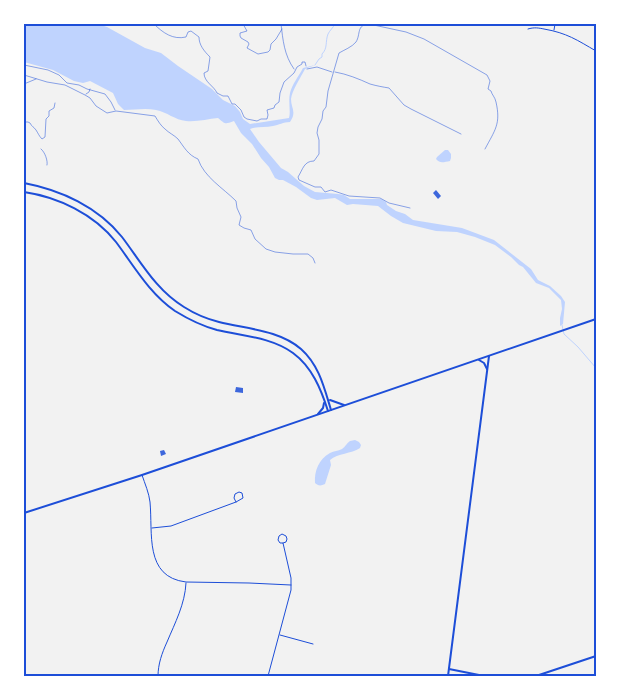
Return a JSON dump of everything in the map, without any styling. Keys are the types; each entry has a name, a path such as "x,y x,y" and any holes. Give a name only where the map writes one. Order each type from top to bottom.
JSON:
{"street":[{"path":"554,31 555,24"},
{"path":"528,29 554,31 569,36 596,51"},
{"path":"596,180 596,200"},
{"path":"24,183 62,194 82,203 100,216 121,236 160,287 185,308 219,322 277,335 296,345 316,366 322,378 330,410"},
{"path":"24,192 45,196 64,203 97,224 115,241 154,293 183,316 217,330 274,343 292,352 312,374 330,410"},
{"path":"24,513 142,475 596,319"},
{"path":"448,676 489,355"},
{"path":"477,359 482,361 487,370"},
{"path":"328,399 337,404 344,405"},
{"path":"318,414 323,408 325,400"},
{"path":"142,475 150,501 153,552 158,566 168,576 186,582 291,585"},
{"path":"151,528 170,526 236,502"},
{"path":"268,676 290,594 291,578 283,543"},
{"path":"158,676 161,657 185,597 186,582"},
{"path":"280,634 314,644"},
{"path":"536,676 596,656"},
{"path":"449,669 484,676"}],"lane":[{"path":"41,149 45,154 47,165"}],"path":[{"path":"154,24 173,37 186,37 188,32 191,31 199,37 203,50 210,57 208,72 204,74 204,78 216,90 217,94 228,96 231,102 241,110 244,117 249,120 267,120 267,110 274,108 280,102 281,89 284,82 303,62 305,62 306,66"},
{"path":"244,24 247,31 240,33 240,36 248,42 247,48 258,54 270,50 271,44 282,29"},
{"path":"281,24 283,45 288,62 295,70"},
{"path":"410,208 380,198 349,196 331,190 325,192 320,187 315,187 299,180 298,176 304,165 309,161 314,161 319,154 318,127 326,107 328,91 339,53 356,41 359,29 364,24 406,32 424,39 487,75 490,81 488,89 495,98 498,125 485,149"},
{"path":"24,64 48,70 59,75 67,83 104,94 116,111"},
{"path":"307,69 317,67 341,73 373,85 379,85 382,88 389,88 411,109 461,134"},
{"path":"24,75 47,82 65,84 90,98 96,106 108,113 116,111 155,116 193,157 198,158 200,166 214,182 236,201 241,217 239,225 251,230 254,239 266,249 293,254 308,254 315,263"},
{"path":"24,84 37,78"},
{"path":"85,95 90,89"},
{"path":"24,122 30,123 42,139 44,137 46,118 49,116 49,111 54,108 55,103"}],"water":[{"path":"24,24 98,24 107,27 145,48 161,53 212,89 223,100 235,106 243,119 250,124 289,118 289,96 292,86 303,68 315,65 305,69 293,92 291,99 293,113 290,122 250,129 281,168 315,192 344,195 350,199 381,199 396,211 405,214 413,220 462,228 494,240 531,269 538,280 550,286 561,296 565,302 563,324 560,326 561,300 549,288 536,283 523,267 495,245 457,232 436,231 403,223 378,206 347,205 335,198 317,200 311,198 296,187 275,178 269,167 241,133 234,121 226,123 218,118 186,121 156,110 124,110 118,104 113,93 90,81 83,83 74,81 53,70 24,62"},
{"path":"445,150 448,150 451,154 450,161 439,162 436,159 437,157"},
{"path":"355,440 361,445 360,448 330,460 331,465 325,484 317,485 315,483 315,474 320,462 330,453 342,449 350,441"}],"building":[{"path":"436,190 441,196 438,199 433,193"},
{"path":"236,387 243,388 243,393 235,392"},
{"path":"164,450 166,454 161,456 160,451"}],"waterway":[{"path":"315,65 322,57 328,34 335,24"},
{"path":"562,325 564,334 596,368"}]}
